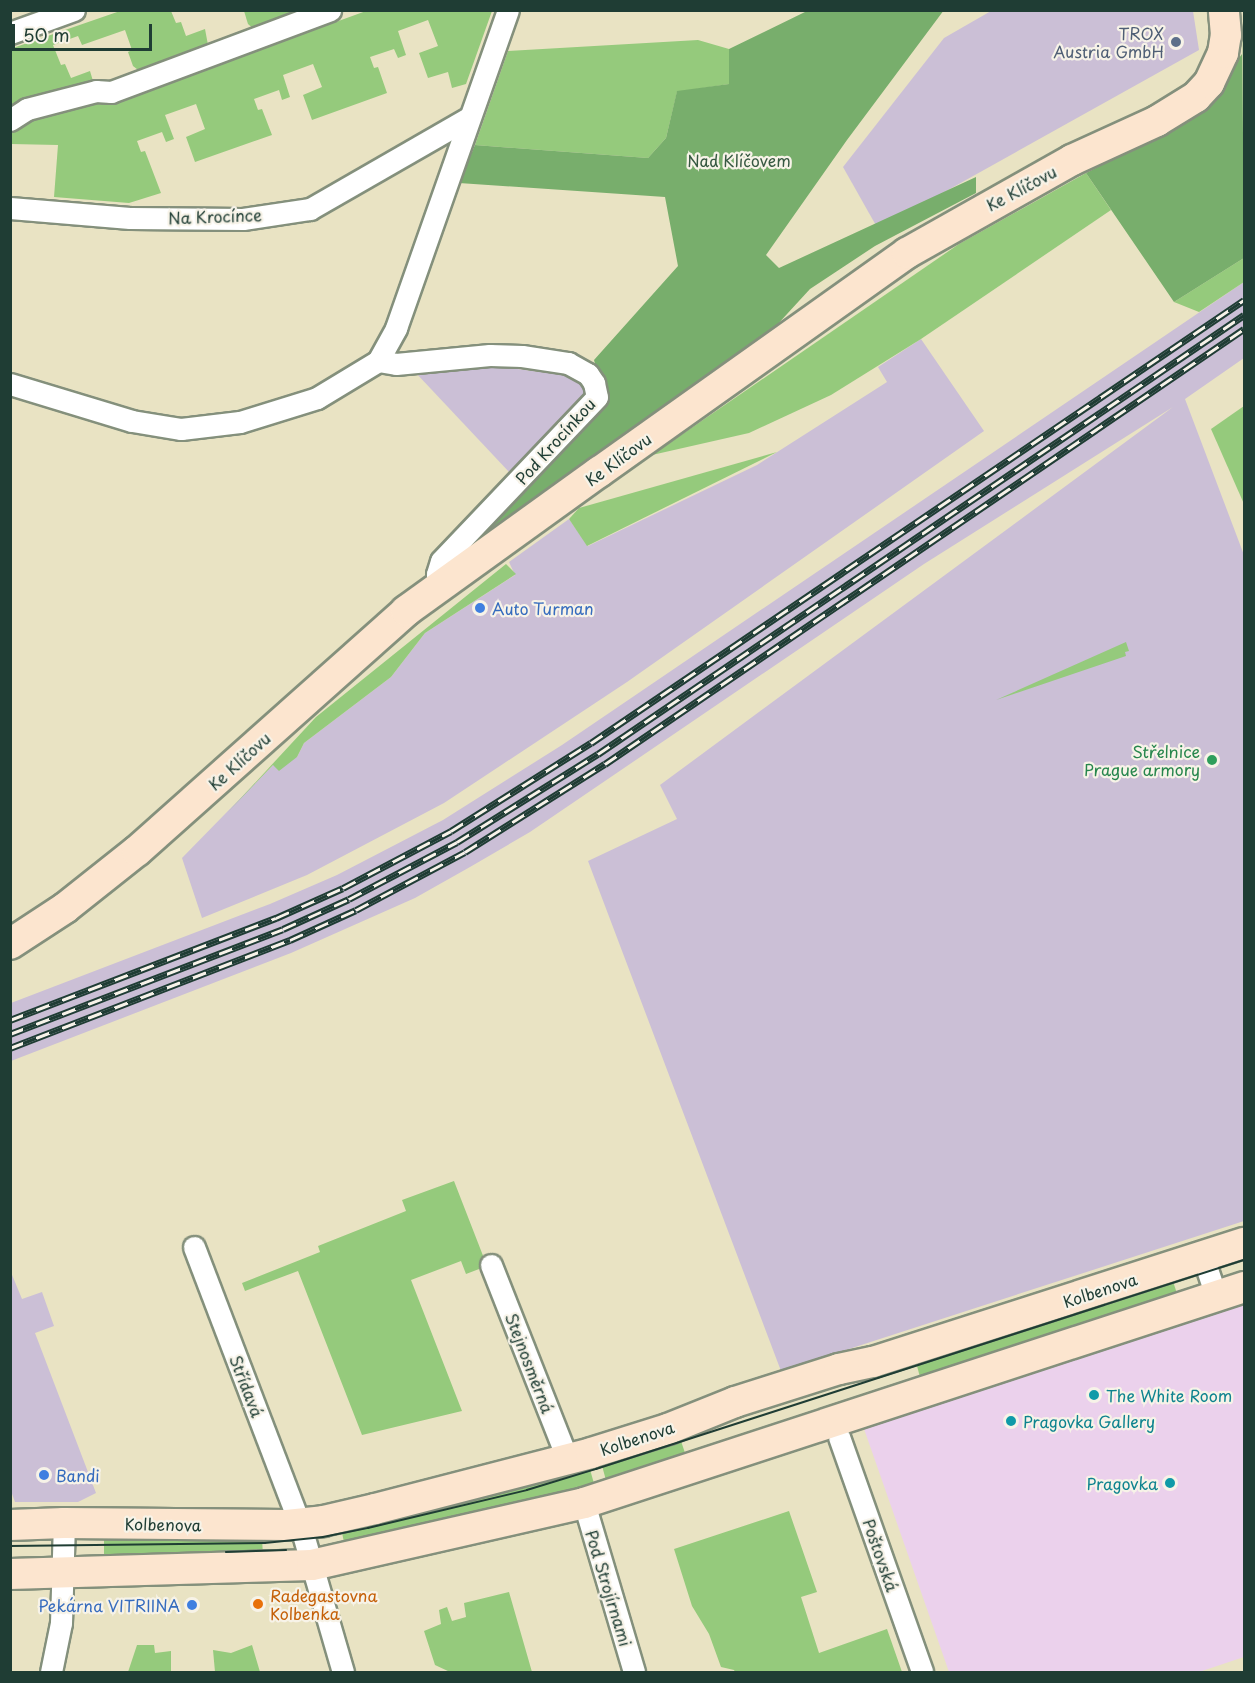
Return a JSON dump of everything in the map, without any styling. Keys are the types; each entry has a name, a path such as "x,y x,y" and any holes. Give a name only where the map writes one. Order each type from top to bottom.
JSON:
{"main road":[{"name":"Ke Klíčovu","path":"10,944 65,908 137,851 373,639 443,584 907,253 948,227 1072,160 1157,121 1189,102 1209,83 1218,68 1226,35 1224,10"},
{"name":"Kolbenova","path":"10,1525 64,1523 300,1524 375,1509 568,1460 668,1430 735,1402 839,1369 873,1362 1245,1243"},
{"path":"10,1574 312,1564 584,1503 1245,1287"}],"street":[{"path":"10,33 74,10"},
{"path":"10,120 27,108 96,91 111,92 330,10"},
{"path":"10,384 132,422 181,429 240,422 317,398 378,361 396,328 468,118 508,10"},
{"name":"Na Krocínce","path":"10,208 130,218 243,219 310,209 468,118"},
{"name":"Pod Krocínkou","path":"378,361 396,364 490,355 522,356 568,363 588,374 594,383 597,397 441,561 437,574 443,584"},
{"name":"Střídavá","path":"194,1247 300,1524 343,1672"},
{"path":"1203,1257 1216,1296"},
{"name":"Stejnosměrná","path":"491,1265 568,1460"},
{"name":"Poštovská","path":"839,1437 922,1672"},
{"name":"Pod Strojírnami","path":"584,1503 634,1672"},
{"path":"51,1672 61,1623 64,1523"}],"shaded area":[{"path":"991,11 1193,11 1199,50 878,229 843,167 944,38"},
{"path":"1244,282 1244,358 1185,399 1244,555 1244,1221 781,1371 588,861 677,819 660,785 1173,407 924,564 530,832 415,898 291,953 11,1061 11,1003 270,904 337,875 443,820 562,745"},
{"path":"921,339 984,431 627,682 444,803 307,875 202,918 182,858 273,765 297,757 304,743 391,677 425,633 515,575 509,562 569,519 588,546 757,465 887,382 878,367"},
{"path":"494,366 579,377 586,395 511,474 415,372"},
{"path":"10,1270 22,1299 42,1292 54,1326 35,1333 96,1493 78,1502 15,1502 11,1491"},
{"path":"1244,1299 1244,1657 1199,1672 949,1672 863,1426"}],"green space":[{"path":"123,10 171,11 176,23 181,22 186,36 205,29 208,45 142,73 133,66 128,52 132,50 125,30 82,45 78,36 53,45 61,65 65,64 71,78 90,71 93,81 11,113 10,49"},
{"name":"Nad Klíčovem","path":"944,10 847,140 766,255 779,268 976,177 976,193 875,246 810,289 776,326 463,555 465,544 605,402 594,360 678,266 665,197 459,183 475,145 648,158 666,138 677,91 729,84 729,49 807,11"},
{"path":"244,11 319,11 257,32 248,24"},
{"path":"366,11 492,11 466,84 452,88 448,72 428,78 419,53 438,46 428,20 398,31 406,55 398,58 394,49 370,57 374,68 378,67 387,93 312,120 303,95 322,87 313,64 283,75 290,97 282,100 279,90 254,99 258,110 262,109 272,135 195,162 186,137 205,129 196,104 165,115 174,139 166,142 162,132 137,141 141,152 145,151 161,193 129,203 54,197 58,145 11,144 10,131 23,122 97,102 118,101"},
{"path":"1242,11 1244,258 1174,302 1086,173 1194,118 1242,54"},
{"path":"698,40 729,49 729,84 677,92 666,138 648,158 475,145 508,51"},
{"path":"1086,173 1111,210 921,339 831,395 749,433 652,455 959,244"},
{"path":"1244,258 1244,282 1199,312 1174,302"},
{"path":"1244,406 1244,504 1211,429"},
{"path":"777,452 587,546 569,519 579,508"},
{"path":"506,564 516,574 425,633 391,677 304,743 297,757 279,771 273,765 227,813 316,717"},
{"path":"1126,642 1129,651 1125,652 1126,656 996,700"},
{"path":"454,1181 487,1266 466,1274 461,1261 411,1280 462,1411 362,1435 298,1271 245,1291 242,1283 320,1252 318,1246 406,1211 402,1200"},
{"path":"1172,1278 1178,1297 921,1381 916,1362"},
{"path":"679,1435 687,1459 607,1484 601,1462"},
{"path":"589,1466 595,1487 345,1547 341,1528"},
{"path":"789,1511 817,1592 801,1597 819,1653 887,1629 902,1672 735,1672 721,1667 709,1634 692,1606 674,1549"},
{"path":"104,1536 262,1537 263,1557 104,1561"},
{"path":"509,1592 532,1672 450,1672 435,1665 424,1631 441,1624 439,1610 447,1607 452,1621 466,1617 464,1603"},
{"path":"137,1645 154,1645 155,1653 171,1651 171,1672 128,1672"},
{"path":"252,1645 260,1672 215,1672 213,1650 231,1653"}],"tram line":[{"path":"10,1546 265,1543 323,1537 368,1528 527,1490 596,1469 1244,1260"},
{"path":"226,1552 286,1550"}],"railway":[{"path":"10,1020 276,918 343,888 451,831 591,743 1244,300"},
{"path":"10,1034 283,929 349,899 457,842 598,754 1244,315"},
{"path":"10,1048 290,940 356,910 465,852 605,764 1244,329"}],"place":[{"name":"TROX Austria GmbH","path":"1176,42"},
{"name":"Auto Turman","path":"480,608"},
{"name":"Střelnice Prague armory","path":"1212,760"},
{"name":"The White Room","path":"1094,1395"},
{"name":"Pragovka Gallery","path":"1011,1421"},
{"name":"Bandi","path":"44,1475"},
{"name":"Pragovka","path":"1170,1483"},
{"name":"Radegastovna Kolbenka","path":"258,1604"},
{"name":"Pekárna VITRIINA","path":"192,1605"}]}
